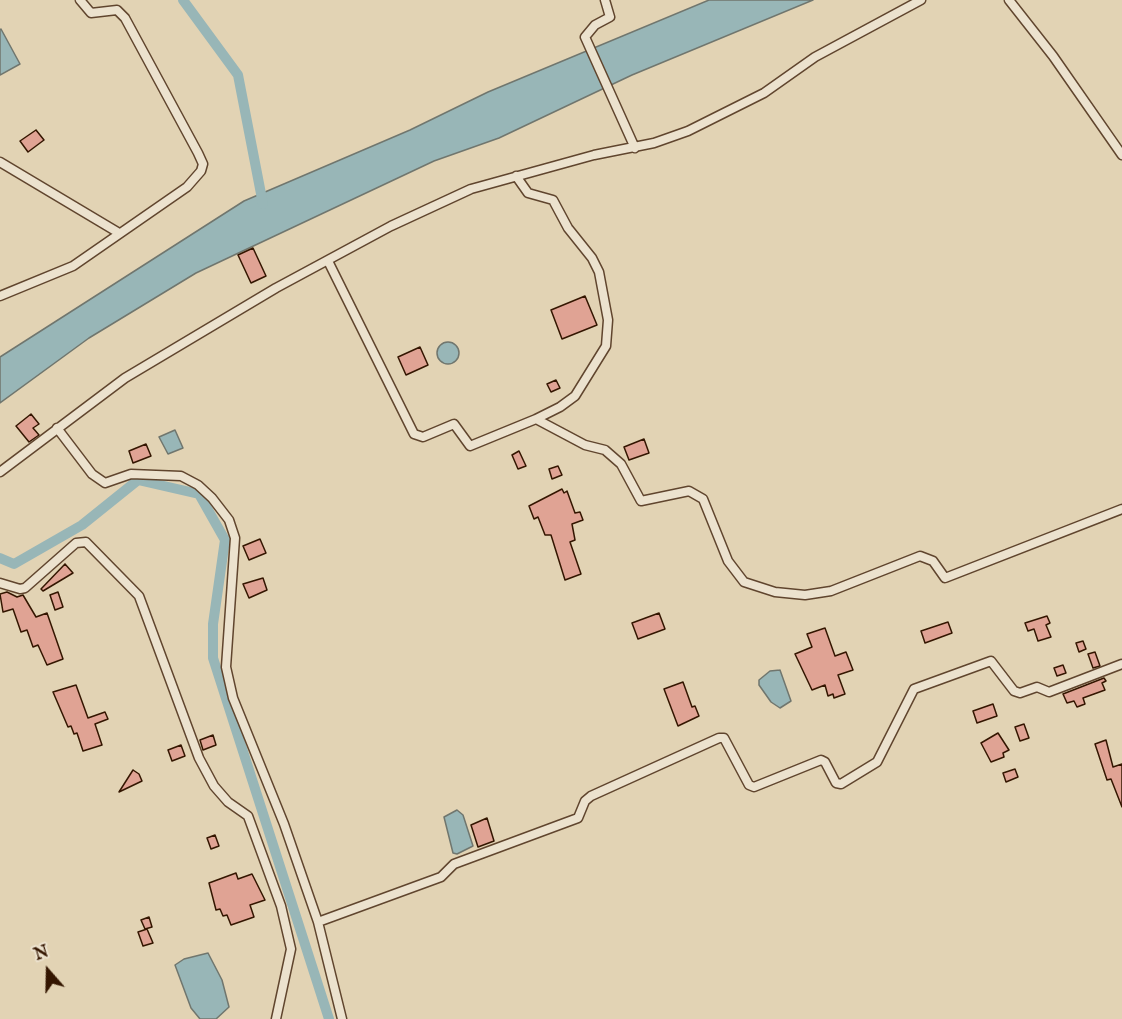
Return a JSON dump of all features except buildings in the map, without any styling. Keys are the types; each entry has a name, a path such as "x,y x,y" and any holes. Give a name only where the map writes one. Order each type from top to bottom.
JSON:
{"street":[{"path":"0,296 73,266 196,180 202,164 125,18 117,10 94,15 80,0"},
{"path":"605,0 610,17 596,25 585,37 635,148"},
{"path":"0,472 134,372 328,261 448,199 516,176 594,155 635,148 688,131 750,101 815,57 921,0"},
{"path":"1009,0 1053,56 1122,155"},
{"path":"0,162 119,233"},
{"path":"328,261 414,434 423,437 454,424 470,446 536,419 575,396 606,346 608,320 599,272 591,258 568,228 553,200 528,193 516,176"},
{"path":"536,419 585,445 605,450 621,464 641,501 689,491 703,499 728,561 744,582 774,592 805,596 831,591 920,556 933,561 945,578 1122,509"},
{"path":"57,428 92,474 105,483 131,474 181,476 198,484 230,520 235,538 226,667 230,687 284,824 318,922 342,1019"},
{"path":"0,583 20,589 25,588 76,543 86,542 139,596 199,758 214,786 228,802 248,816 274,886 291,949 276,1019"},
{"path":"318,922 441,877 454,864 578,818 585,801 591,796 719,738 724,738 749,784 754,787 821,760 836,783 841,784 877,762 914,689 991,661 1014,692 1020,693 1037,687 1048,692 1122,664"}],"water":[{"path":"709,0 813,0 632,75 499,138 434,161 196,273 89,338 0,403 0,357 244,201 410,130 488,92"},
{"path":"0,30 20,64 0,75"},
{"path":"448,342 456,345 459,353 456,361 448,364 440,361 437,353 440,345"},
{"path":"175,430 183,448 168,454 159,437"},
{"path":"780,670 791,701 780,708 771,702 759,685 759,680 770,671"},
{"path":"457,810 463,815 473,846 457,854 453,853 444,817"},
{"path":"208,953 222,980 229,1007 216,1019 200,1019 191,1008 175,965 184,959"}],"waterway":[{"path":"183,0 238,75 263,204"},
{"path":"0,558 14,564 82,525 138,480 199,494 225,540 213,624 213,658 329,1019"}]}
